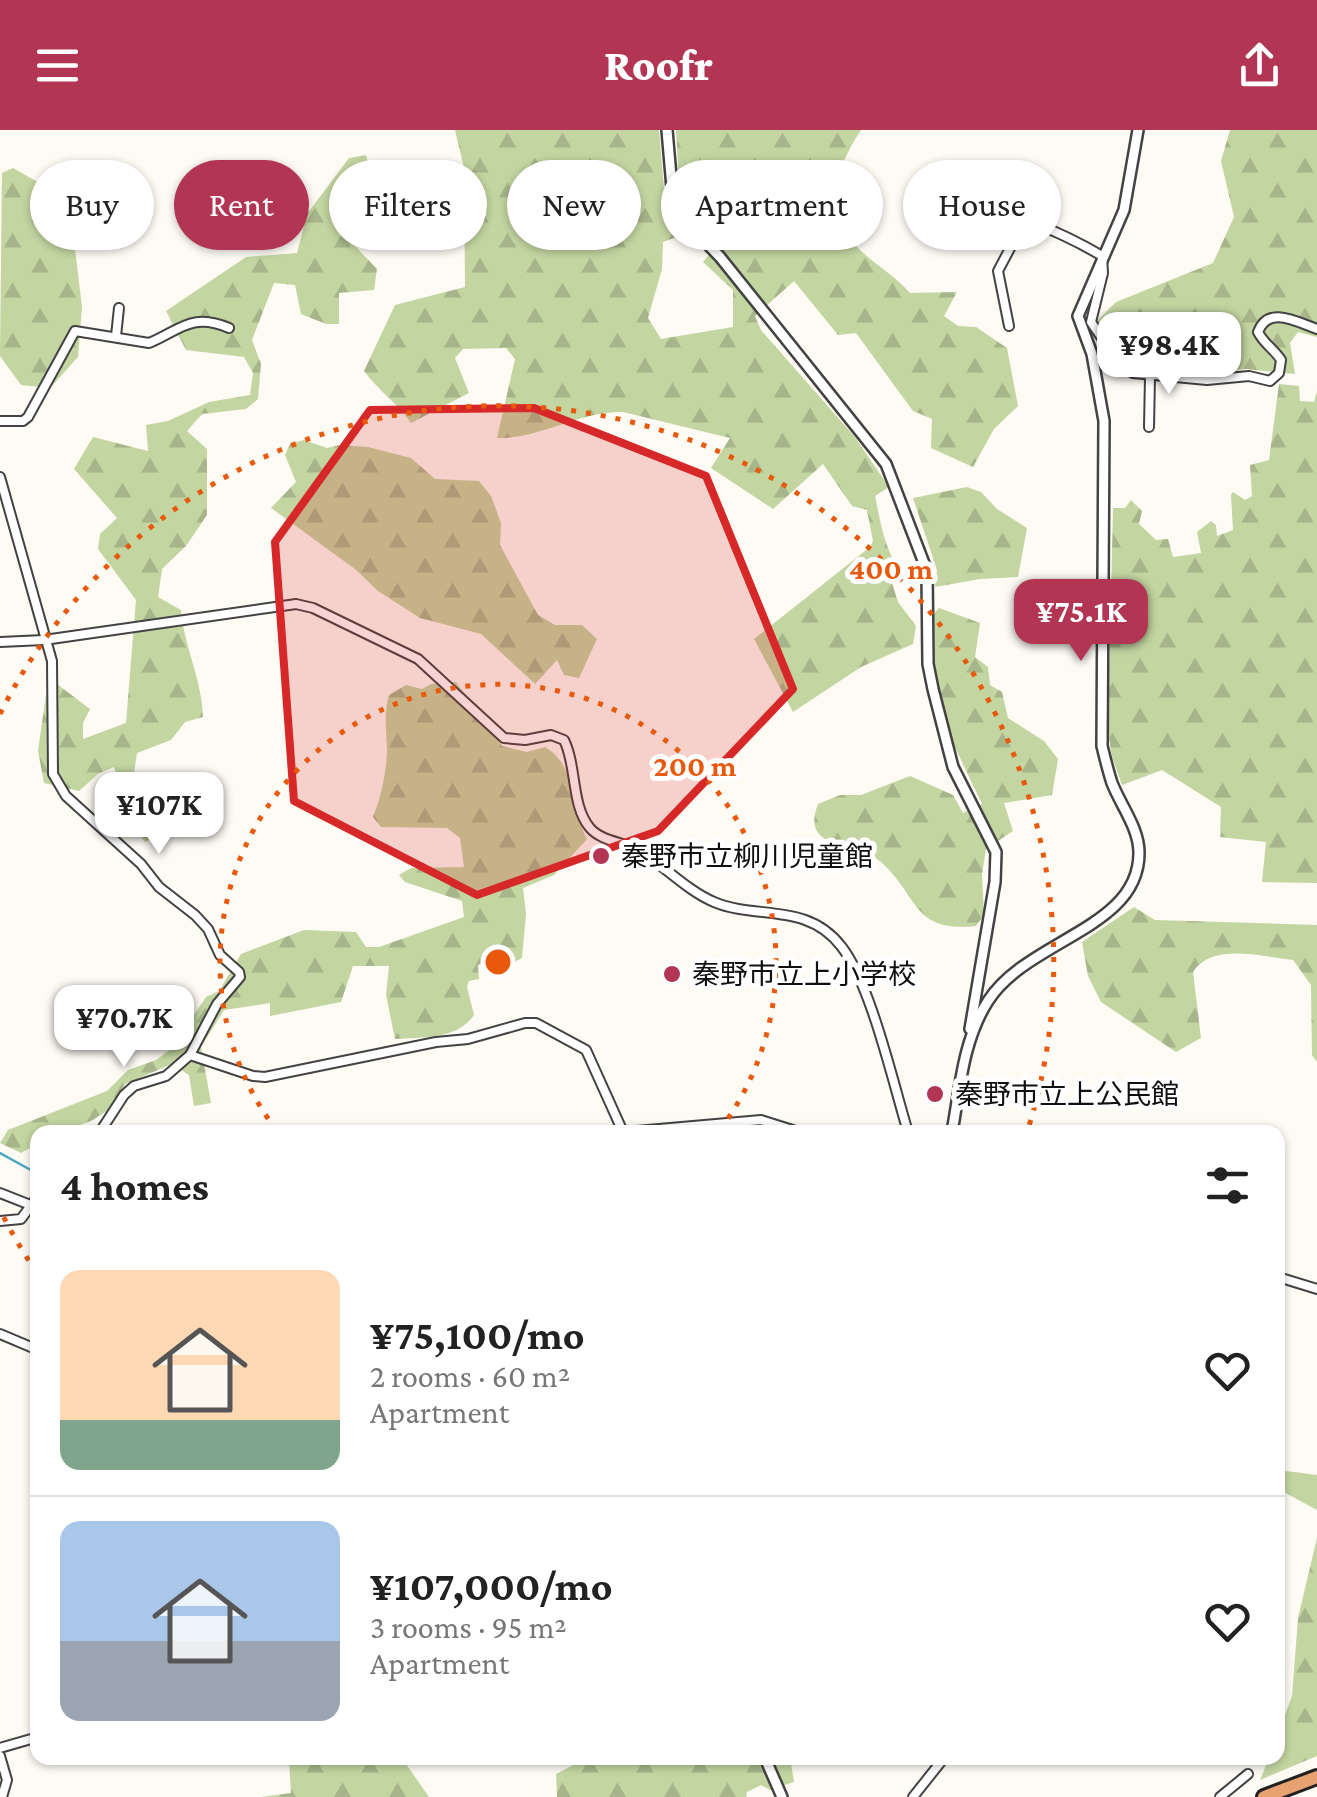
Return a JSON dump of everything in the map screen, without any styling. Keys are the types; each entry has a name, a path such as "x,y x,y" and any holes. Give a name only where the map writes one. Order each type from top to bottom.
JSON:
{"highway":[{"path":"1264,1797 1317,1777"}],"street":[{"path":"667,130 672,188 686,222 720,257 886,464 927,571 928,664 933,689 953,767 996,852 995,882 953,1125"},
{"path":"969,1037 988,1001 1011,974 1124,900 1138,863 1137,837 1113,784 1102,746 1104,421 1092,354 1078,316 1128,196 1138,130"},
{"path":"1061,235 1102,256"},
{"path":"1009,250 998,271 1009,326"},
{"path":"1102,256 1091,322 1121,366 1132,374 1207,380 1248,376 1270,381 1278,373 1281,360 1258,332 1262,321 1280,317 1317,329"},
{"path":"116,336 119,308"},
{"path":"0,421 23,421 28,417 75,331 149,343 167,331 196,322 230,328"},
{"path":"1138,417 1149,422 1150,377"},
{"path":"0,477 52,662 53,774 66,796 140,864 159,887 195,914 208,929 220,955 240,977 217,1004 190,1055 166,1076 134,1086 105,1125"},
{"path":"0,642 44,640 296,604 313,608 418,659 504,738 525,740 551,734 564,740 571,754 587,826 598,835 635,848 716,902 809,920 840,944 856,968 906,1125"},
{"path":"190,1055 265,1077 536,1023 586,1050 621,1125"},
{"path":"704,1125 762,1120 777,1125"},
{"path":"0,1193 30,1202"},
{"path":"0,1221 21,1218 30,1208"},
{"path":"1285,1279 1317,1289"},
{"path":"0,1334 30,1347"},
{"path":"0,1748 30,1739"},
{"path":"0,1756 7,1780 2,1797"},
{"path":"767,1765 782,1797"},
{"path":"912,1797 938,1765"},
{"path":"1220,1797 1248,1774"}],"highlighted area":[{"path":"534,408 706,476 793,689 658,831 477,895 294,801 275,542 370,410"}],"green space":[{"path":"455,130 659,130 662,269 648,318 661,339 733,327 733,290 703,262 713,250 860,250 910,293 957,292 944,316 958,326 976,327 1007,348 1018,406 994,429 973,467 931,448 932,419 913,411 856,333 838,335 794,281 755,316 761,330 854,436 889,487 875,496 888,548 904,576 892,583 898,602 916,626 913,644 861,667 793,712 754,639 873,541 867,510 852,506 823,464 773,509 711,468 730,438 623,412 497,438 515,359 506,348 463,349 455,358 469,393 411,423 364,371 395,305 465,287 465,250 487,250 487,160 462,160"},
{"path":"676,130 861,130 845,160 678,160"},
{"path":"1230,130 1317,130 1317,337 1298,332 1290,343 1295,374 1246,369 1186,372 1130,364 1097,321 1116,302 1213,263 1234,217 1221,161"},
{"path":"366,155 367,160 348,160"},
{"path":"13,168 30,178 30,250 75,250 82,307 78,357 50,388 21,385 0,356 2,173"},
{"path":"329,185 329,250 359,250 377,269 374,290 339,293 339,324 326,324 301,314 295,285 274,283 252,340 261,364 258,399 246,409 202,414 187,431 207,449 207,515 186,546 162,569 158,597 181,610 203,717 185,722 171,740 137,753 134,773 163,833 145,842 121,809 125,802 114,767 98,774 79,791 44,783 38,751 46,695 57,684 90,709 83,723 83,739 126,723 136,600 98,549 100,534 117,518 74,469 93,437 148,451 146,425 168,421 209,402 250,395 253,373 244,357 186,350 166,311 246,257 309,250 309,211"},
{"path":"1279,384 1299,386 1300,401 1314,402 1317,391 1317,883 1262,882 1266,842 1220,837 1221,807 1162,770 1122,785 1108,731 1113,508 1125,508 1131,500 1142,511 1139,524 1156,540 1168,539 1173,557 1201,553 1197,532 1211,521 1216,525 1217,536 1233,530 1231,495 1233,492 1245,500 1252,496 1250,465 1269,460"},
{"path":"304,440 327,448 368,447 411,458 435,479 479,481 491,496 501,523 500,545 538,615 555,625 582,625 597,639 579,678 564,675 557,660 535,684 481,634 420,618 378,591 355,569 271,508 296,482 285,455 290,444"},
{"path":"967,487 981,492 997,509 1027,528 1018,577 935,587 937,570 913,498"},
{"path":"939,608 980,623 975,657 988,667 990,685 1002,692 1008,718 1044,741 1058,759 1052,795 1004,803 1013,831 986,849 982,874 984,915 976,926 955,927 928,918 881,862 824,838 814,819 818,804 840,795 861,795 910,776 953,795 963,813 982,804 951,739 935,669 933,614"},
{"path":"456,682 502,746 527,752 545,747 555,755 568,776 587,839 554,875 523,888 526,914 522,958 509,965 494,957 478,965 479,979 469,981 467,987 474,1015 467,1023 438,1036 395,1039 386,995 389,966 353,966 341,1002 270,1016 270,1003 224,1010 201,1047 211,1103 194,1106 189,1075 172,1064 125,1084 107,1111 91,1121 80,1125 30,1125 30,1148 21,1153 0,1143 8,1130 107,1091 128,1070 156,1060 171,1049 206,997 219,991 241,954 304,930 356,932 366,947 379,947 464,917 462,901 405,882 399,875 411,868 464,867 460,838 447,828 381,827 373,817 386,769 389,695 406,685 422,689 431,684"},
{"path":"1134,907 1155,920 1317,925 1317,1062 1312,1055 1311,985 1293,960 1225,954 1202,963 1193,972 1201,1038 1176,1052 1101,1002 1088,976 1082,942"},
{"path":"1285,1471 1317,1475 1317,1510 1285,1493"},
{"path":"1317,1538 1317,1756 1260,1780 1266,1765 1285,1765 1285,1715 1292,1696 1298,1618"},
{"path":"289,1765 407,1765 429,1797 261,1797 291,1793"},
{"path":"573,1765 791,1765 794,1782 770,1790 761,1785 747,1792 746,1797 557,1797 556,1774"}],"waterway":[{"path":"0,1153 30,1170"}],"place":[{"name":"秦野市立柳川児童館","path":"601,856"},
{"name":"秦野市立上小学校","path":"672,974"},
{"name":"秦野市立上公民館","path":"935,1094"}]}
